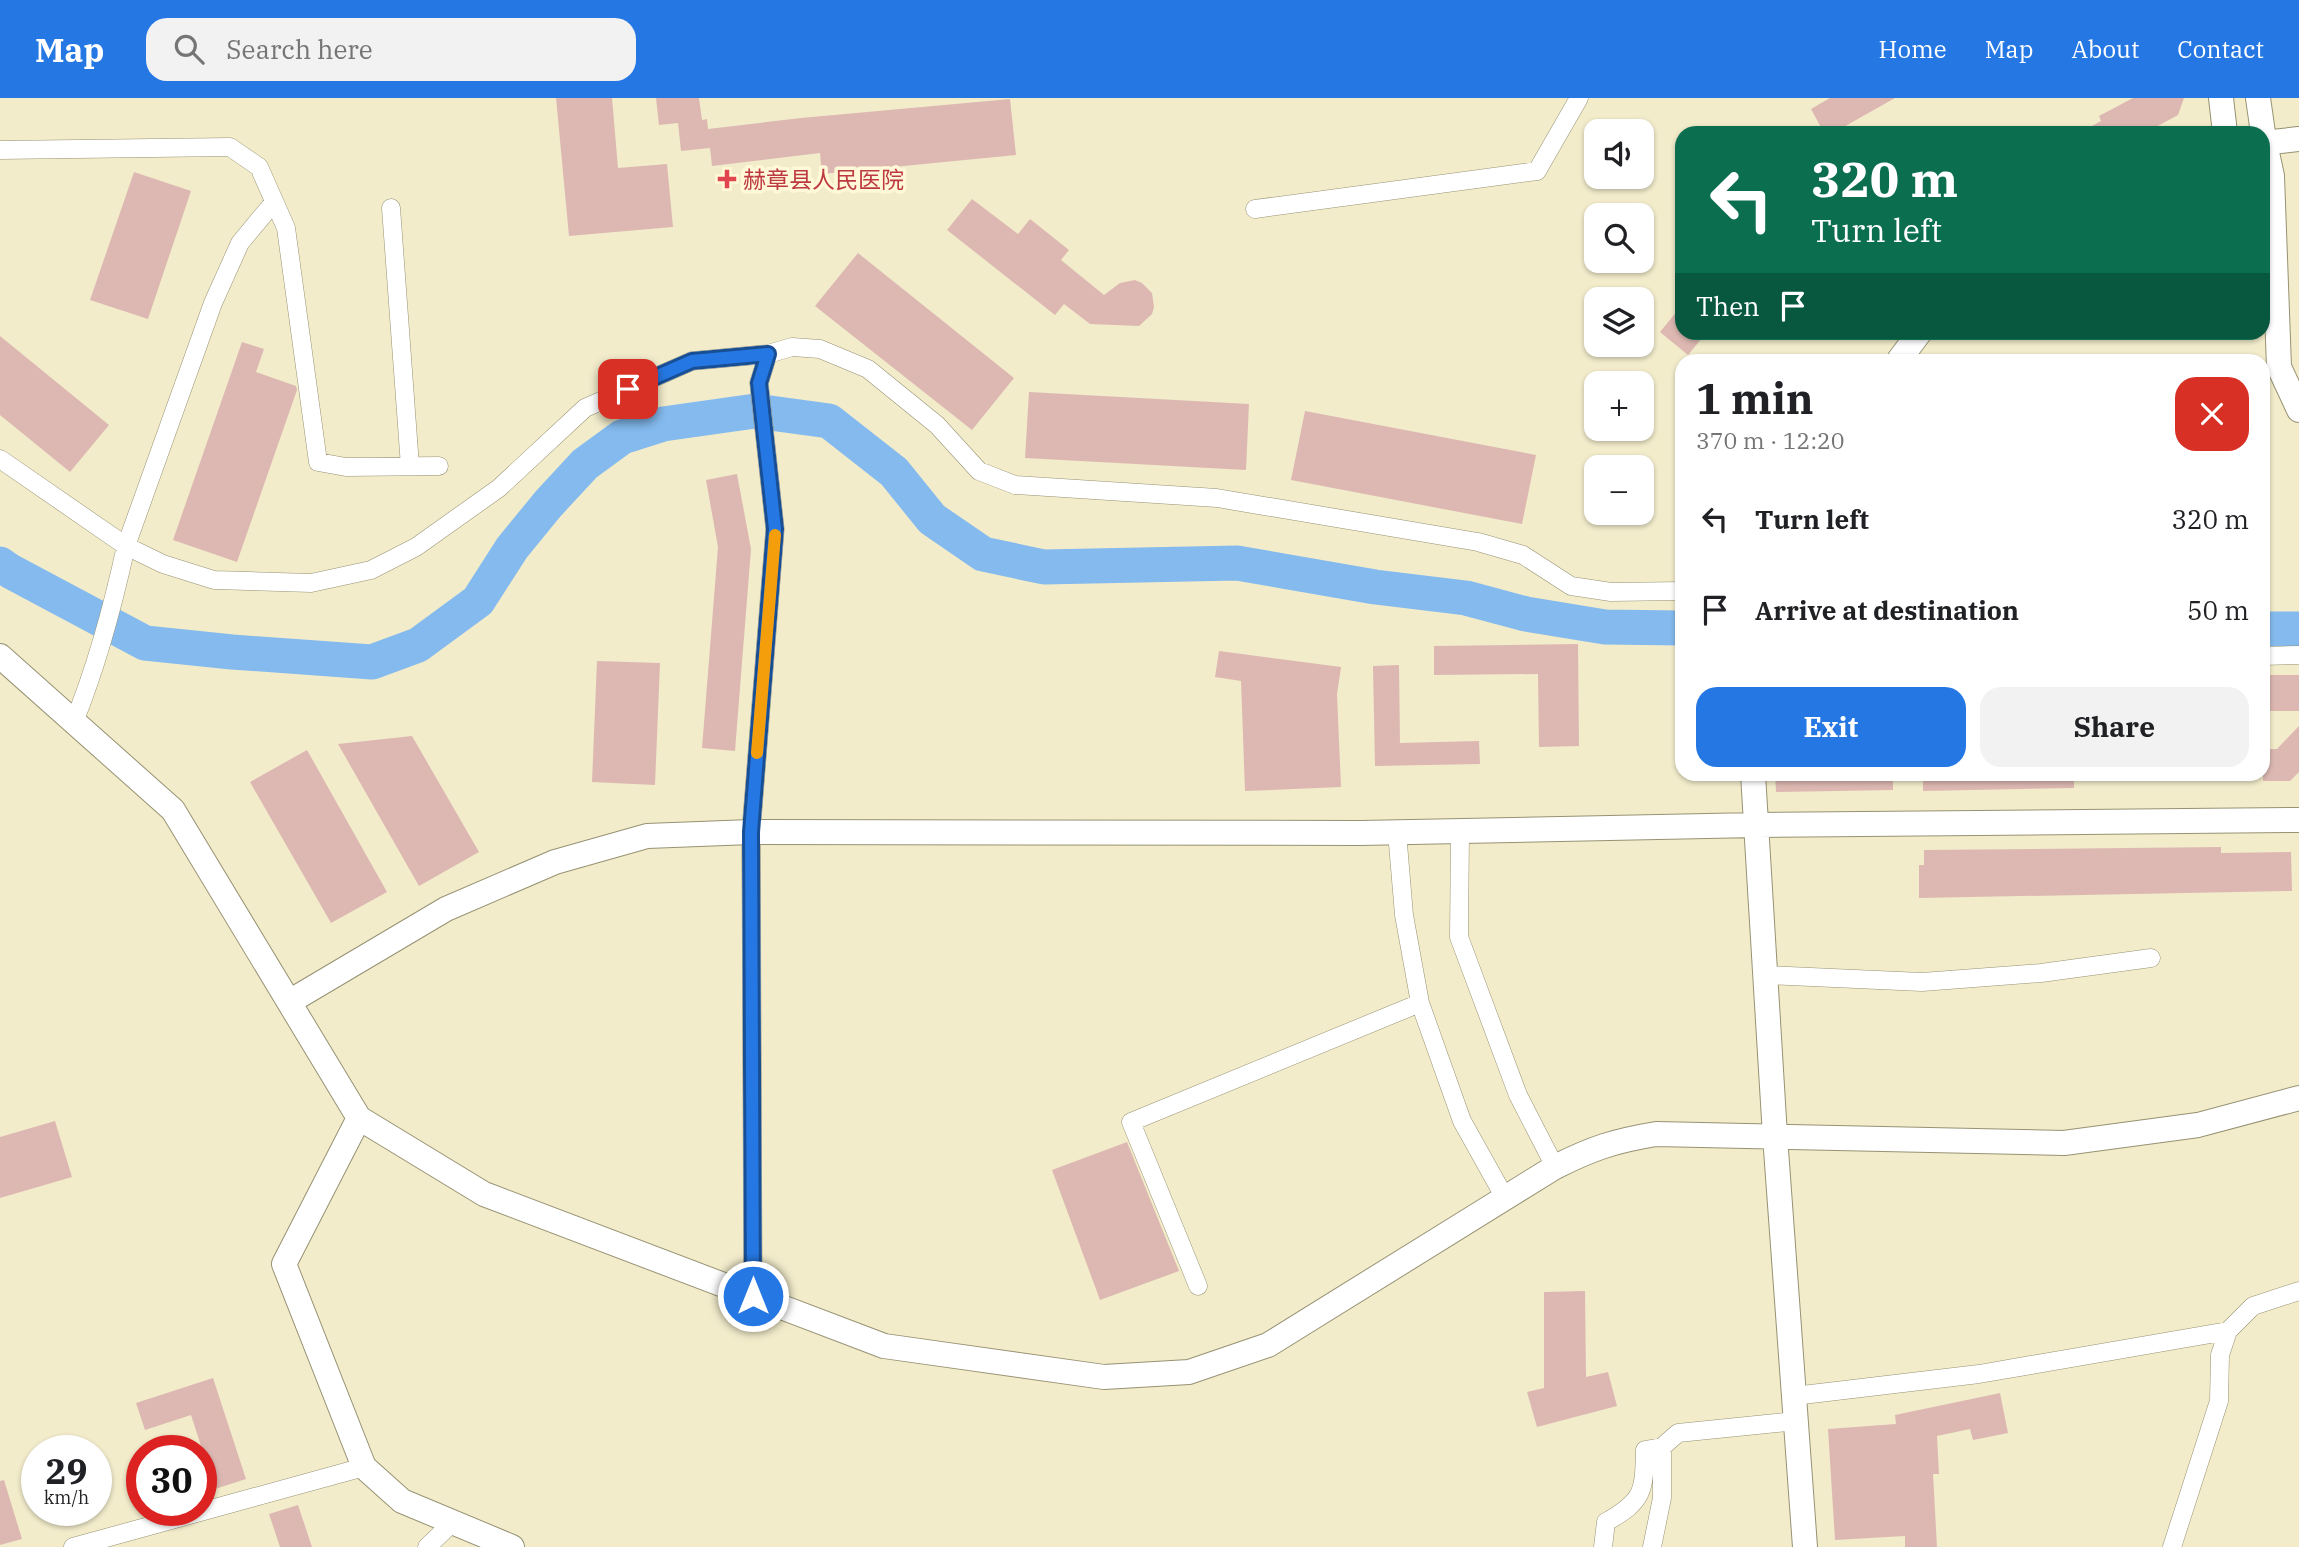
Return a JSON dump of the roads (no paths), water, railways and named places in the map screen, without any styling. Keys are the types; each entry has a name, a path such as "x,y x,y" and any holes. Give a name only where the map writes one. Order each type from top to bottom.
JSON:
{"main road":[{"path":"2221,98 2224,126"},
{"path":"2258,98 2262,126"},
{"path":"2270,138 2299,139"},
{"path":"2270,168 2279,367 2299,410"},
{"path":"0,656 173,810 359,1118 484,1195 884,1346 1104,1377 1189,1372 1268,1345 1555,1167 1593,1148 1619,1140 1656,1134 2064,1143 2198,1125 2299,1098"},
{"path":"1753,781 1775,1136 1805,1547"},
{"path":"289,1002 446,909 555,862 647,836 751,832 1397,832 1756,825 2299,820"},
{"path":"359,1118 284,1265 364,1467 402,1501 512,1547"}],"street":[{"path":"1255,209 1537,171 1579,98"},
{"path":"0,150 230,147 259,167 285,228 318,462 346,467 439,466"},
{"path":"75,722 90,682 126,546 213,303 240,243 274,202"},
{"path":"391,208 410,466"},
{"path":"0,460 126,546 163,564 214,580 311,583 371,570 416,547 499,488 585,408 692,361 768,354 792,346 820,349 867,369 937,425 979,471 1016,485 1217,498 1478,542 1522,555 1571,586 1611,592 1675,591"},
{"path":"753,1296 751,832 775,529 759,383 768,354"},
{"path":"2270,656 2299,656"},
{"path":"1460,831 1459,937 1518,1095 1555,1167"},
{"path":"1397,832 1404,915 1420,1003 1462,1121 1505,1198"},
{"path":"1765,975 1922,982 2041,973 2151,958"},
{"path":"1198,1286 1131,1122 1420,1003"},
{"path":"2172,1547 2219,1401 2220,1355 2228,1331 2253,1306 2299,1291"},
{"path":"1794,1396 1979,1374 2228,1331"},
{"path":"1603,1547 1606,1522 1627,1510 1644,1487 1645,1450 1662,1447 1678,1433 1796,1421"},
{"path":"1652,1547 1662,1498 1662,1447"},
{"path":"72,1547 364,1467"},
{"path":"427,1547 453,1522"}],"waterway":[{"path":"0,564 145,643 372,662 418,645 478,601 512,548 548,504 585,464 622,437 663,424 755,411 829,421 894,472 932,519 983,554 1044,567 1237,563 1375,587 1466,598 1526,614 1605,627 1675,628"},
{"path":"2270,629 2299,629"}],"place":[{"name":"赫章县人民医院","path":"727,179"}]}
